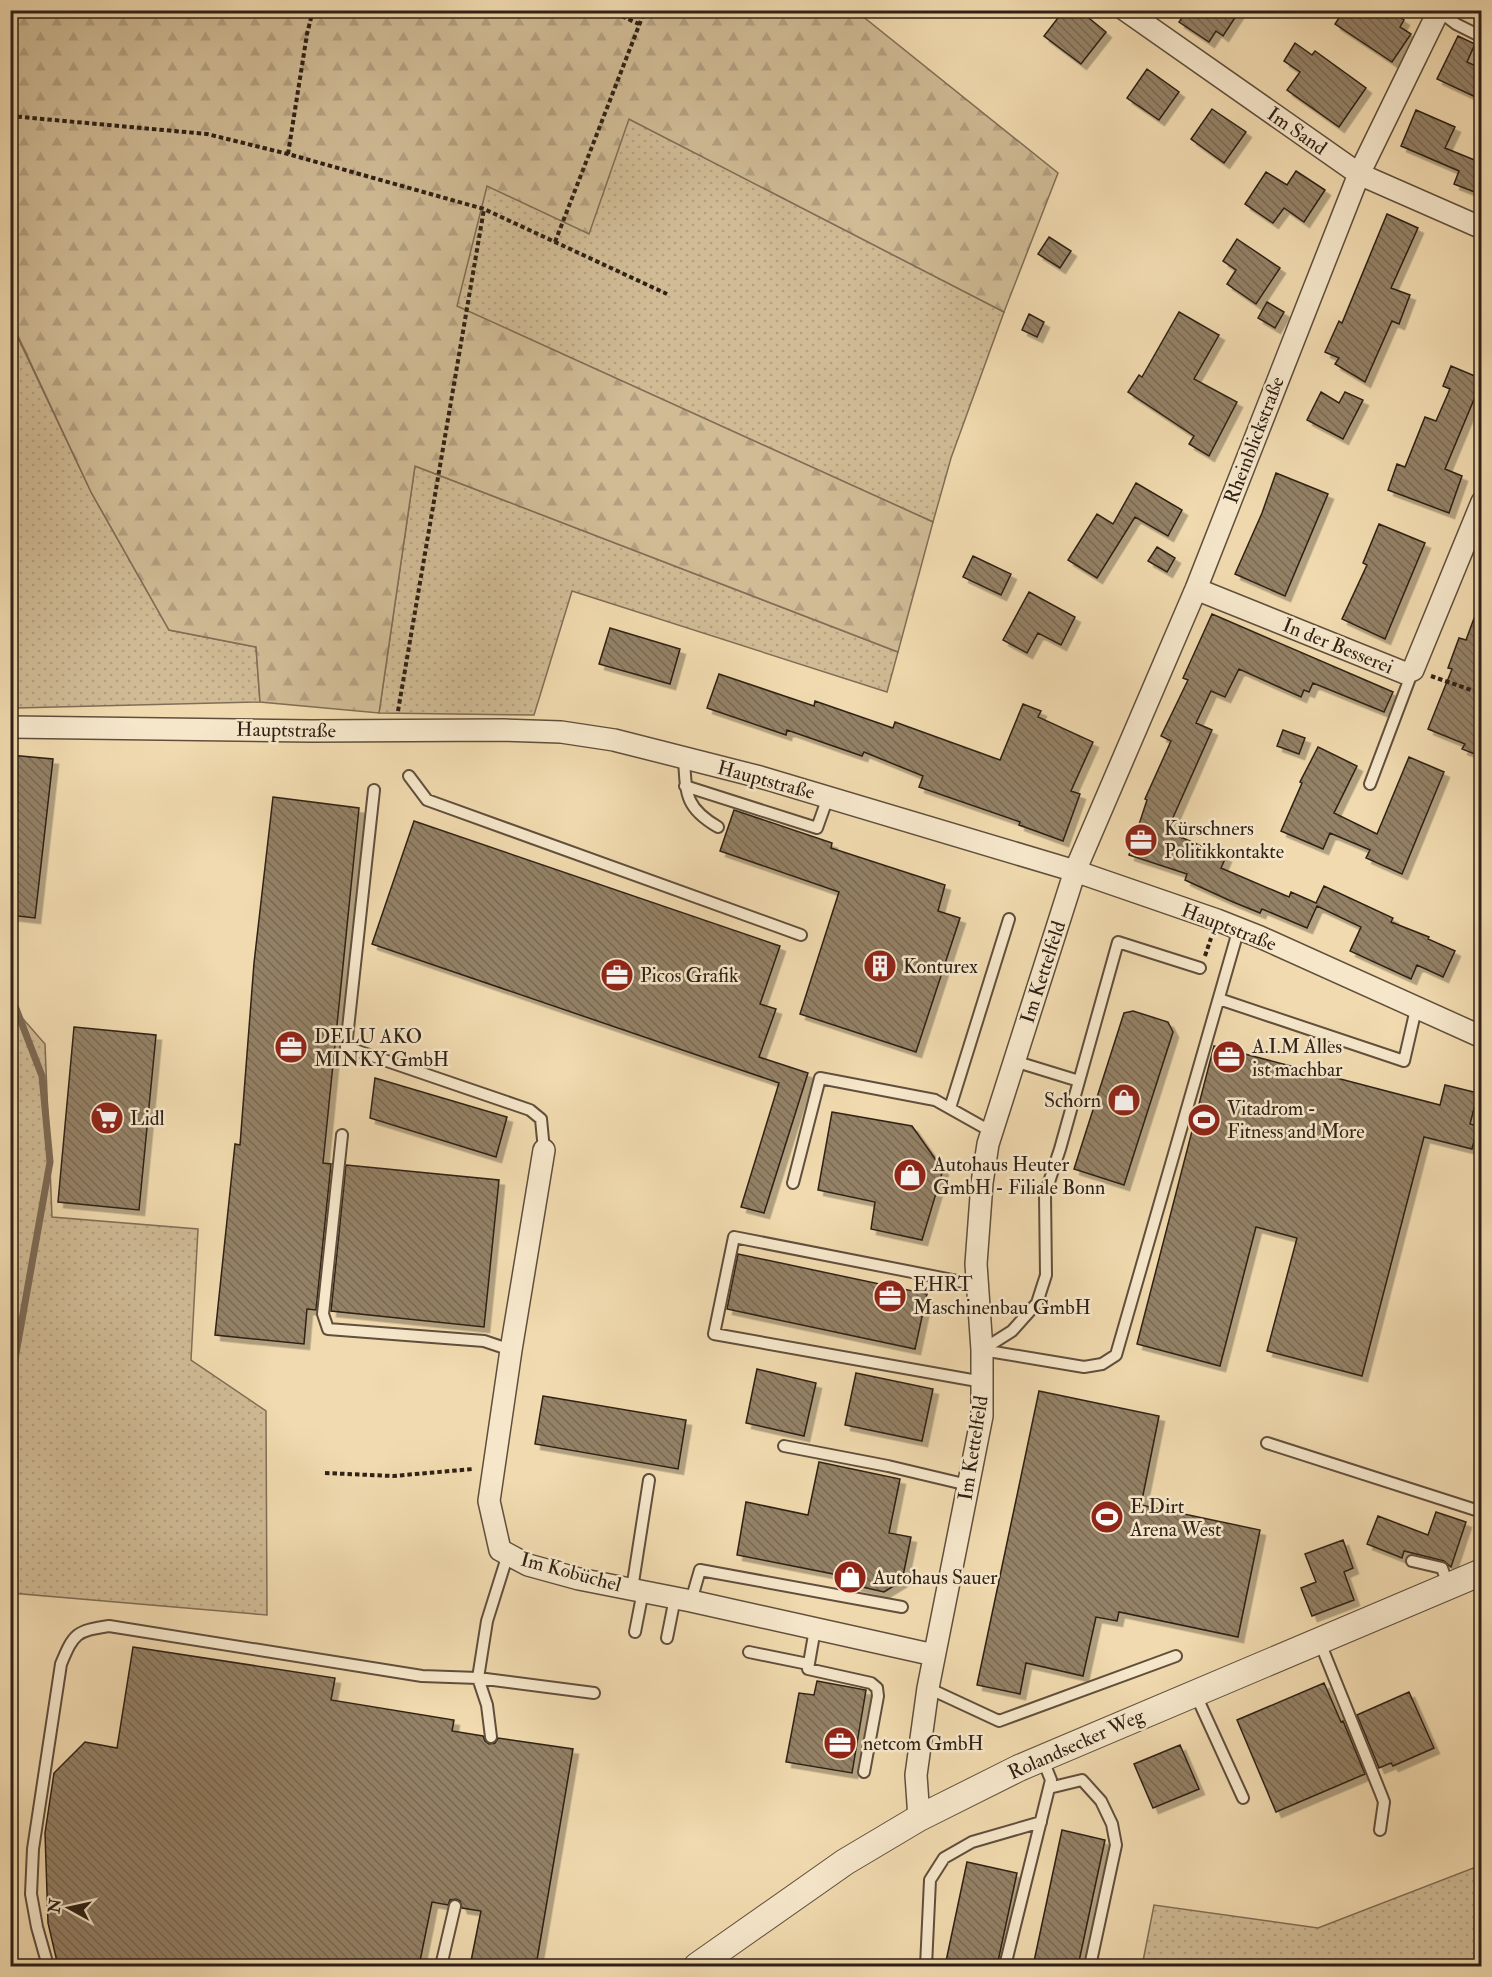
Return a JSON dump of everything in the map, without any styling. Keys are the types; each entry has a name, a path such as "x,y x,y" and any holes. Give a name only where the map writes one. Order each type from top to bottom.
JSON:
{"street":[{"name":"Im Sand","path":"1125,10 1359,174 1482,228"},
{"name":"Rheinblickstraße","path":"1075,871 1196,589 1359,174 1439,11"},
{"name":"In der Besserei","path":"1196,589 1405,674 1413,670 1482,502"},
{"name":"Hauptstraße","path":"10,727 504,730 561,732 614,740 760,777 1075,871 1239,928 1482,1037"},
{"name":"Im Kettelfeld","path":"919,1818 916,1775 928,1688 982,1416 984,1382 976,1264 982,1183 992,1132 1075,871"},
{"name":"Im Kobüchel","path":"544,1150 489,1501 500,1550 528,1565 579,1579 934,1655"},
{"name":"Rolandsecker Weg","path":"710,1963 845,1862 919,1818 1042,1758 1482,1572"}],"lane":[{"path":"1439,11 1456,24 1482,37"},
{"path":"1370,784 1413,670"},
{"path":"684,758 685,786 693,809 718,827"},
{"path":"410,776 427,801 801,935"},
{"path":"685,786 817,828 828,797"},
{"path":"374,790 346,1047 530,1110 541,1119 544,1150"},
{"path":"950,1108 1009,919"},
{"path":"982,1350 1084,1367 1102,1364 1116,1355 1239,928"},
{"path":"982,1350 1012,1331 1037,1303 1046,1275 1045,1194 1118,942 1200,968"},
{"path":"1219,999 1404,1061 1416,1009"},
{"path":"1014,1061 1079,1081"},
{"path":"793,1183 820,1078 935,1100 992,1132"},
{"path":"342,1135 323,1314 328,1329 484,1341 511,1350"},
{"path":"978,1285 734,1237 714,1334 984,1382"},
{"path":"1267,1443 1482,1512"},
{"path":"784,1446 888,1466 968,1485"},
{"path":"635,1632 649,1480"},
{"path":"491,1737 487,1705 478,1678 487,1621 508,1554"},
{"path":"1412,1561 1442,1568 1448,1585"},
{"path":"667,1638 683,1600 700,1570 902,1607"},
{"path":"48,1966 37,1928 31,1894 33,1849 61,1664 70,1642 85,1630 109,1626 422,1676 478,1678 594,1693"},
{"path":"815,1629 808,1669 871,1683 877,1688 878,1696 864,1772"},
{"path":"1318,1640 1384,1802 1380,1830"},
{"path":"749,1652 808,1665"},
{"path":"928,1688 999,1721 1176,1656"},
{"path":"1195,1692 1243,1798"},
{"path":"1005,1966 1051,1780 1042,1758"},
{"path":"1049,1788 1082,1780 1101,1801 1112,1824 1116,1845 1090,1966"},
{"path":"926,1966 930,1880 944,1858 972,1842 1041,1822"},
{"path":"441,1966 455,1906"}],"path":[{"path":"288,154 307,34 313,10"},
{"path":"608,10 639,24"},
{"path":"555,242 645,10"},
{"path":"10,117 207,134 288,154 484,209 667,294"},
{"path":"394,731 484,209"},
{"path":"1413,670 1482,694"},
{"path":"325,1473 393,1476 494,1467"}],"green space":[{"path":"271,10 286,16 287,10 856,11 1058,173 1004,312 629,119 589,234 487,186 457,306 933,522 898,652 415,466 379,713 260,702 256,647 169,630 91,492 11,321 11,11"},
{"path":"629,119 1004,312 951,458 933,522 456,306 487,185"},
{"path":"10,321 91,492 169,630 256,647 260,702 16,708 11,699"},
{"path":"415,466 898,652 887,692 572,591 534,715 379,713"},
{"path":"10,1004 45,1044 52,1217 198,1229 191,1360 266,1411 267,1615 11,1593"},
{"path":"1481,1865 1481,1966 1142,1966 1154,1905 1318,1928"}],"building":[{"path":"1064,10 1079,10 1106,32 1081,64 1044,36"},
{"path":"1187,10 1240,10 1223,36 1216,31 1209,42 1179,22"},
{"path":"1344,10 1390,10 1404,20 1400,27 1411,34 1392,62 1335,24"},
{"path":"1458,36 1475,44 1467,62 1482,69 1482,100 1437,79"},
{"path":"1295,43 1312,55 1315,51 1366,88 1339,127 1287,90 1300,72 1284,61"},
{"path":"1147,69 1179,92 1159,120 1127,98"},
{"path":"1212,109 1246,132 1224,163 1191,139"},
{"path":"1416,110 1455,127 1445,148 1482,163 1482,195 1454,184 1459,171 1401,146"},
{"path":"1296,171 1325,190 1304,222 1284,208 1273,223 1245,204 1266,172 1287,185"},
{"path":"1387,214 1418,228 1391,288 1410,295 1399,324 1392,321 1365,382 1335,364 1339,358 1325,352 1339,321 1342,323"},
{"path":"1049,237 1071,251 1060,268 1038,254"},
{"path":"1237,239 1280,268 1256,304 1227,284 1236,270 1223,261"},
{"path":"1267,302 1284,312 1275,328 1258,318"},
{"path":"1179,312 1219,335 1194,379 1237,402 1209,456 1189,444 1194,436 1128,392 1139,375 1142,377"},
{"path":"1029,314 1044,322 1037,337 1022,330"},
{"path":"1451,366 1482,379 1482,400 1475,397 1445,469 1462,476 1449,513 1388,490 1397,464 1405,467 1425,417 1436,421 1450,389 1443,386"},
{"path":"1321,392 1339,403 1345,392 1363,400 1343,439 1307,420"},
{"path":"1276,473 1328,494 1285,596 1235,574 1262,513"},
{"path":"1136,483 1182,510 1168,536 1135,517 1097,578 1068,560 1097,514 1113,524"},
{"path":"1379,524 1425,543 1385,639 1342,619 1367,565 1363,563"},
{"path":"1157,547 1175,558 1167,572 1148,561"},
{"path":"973,556 1011,574 1001,595 963,577"},
{"path":"1029,592 1075,617 1061,645 1038,633 1027,653 1003,640"},
{"path":"1480,602 1482,603 1482,757 1462,749 1465,744 1428,729 1452,669 1448,668 1459,638 1466,640"},
{"path":"1212,614 1393,692 1384,712 1313,683 1309,692 1304,690 1301,697 1239,669 1225,697 1211,691 1196,723 1212,730 1167,831 1226,857 1221,868 1289,897 1291,892 1316,903 1324,886 1393,918 1391,922 1429,937 1428,939 1455,951 1443,977 1417,965 1411,979 1350,951 1361,927 1317,906 1307,928 1262,909 1260,913 1233,902 1185,880 1187,874 1129,855 1147,800 1145,799 1171,741 1161,736 1188,680 1183,678"},
{"path":"610,628 680,649 670,684 599,664"},
{"path":"719,674 814,706 815,701 893,728 895,722 1000,760 1023,704 1041,711 1038,717 1093,742 1071,791 1080,794 1063,841 1019,825 1020,822 919,787 923,776 864,752 862,756 787,730 786,735 707,708"},
{"path":"1283,730 1305,738 1299,754 1277,746"},
{"path":"1318,747 1357,766 1334,813 1377,834 1409,757 1444,772 1402,874 1366,858 1370,850 1330,833 1323,849 1281,831 1302,783 1300,782"},
{"path":"10,755 53,759 35,918 10,915"},
{"path":"273,797 359,808 323,1163 331,1164 316,1310 307,1309 304,1344 215,1335 235,1144 240,1145 254,963"},
{"name":"Konturex","path":"734,810 832,843 831,848 945,885 938,911 960,918 916,1052 800,1014 839,892 720,851"},
{"name":"Picos Grafik","path":"414,821 780,946 760,1004 776,1009 759,1057 808,1073 764,1213 741,1207 779,1083 372,944"},
{"name":"Schorn","path":"1133,1011 1168,1022 1173,1032 1124,1185 1074,1169 1124,1013"},
{"name":"Lidl","path":"74,1027 156,1035 139,1210 58,1202"},
{"path":"1214,1046 1440,1105 1445,1085 1478,1093 1470,1124 1478,1126 1472,1149 1424,1137 1362,1376 1267,1351 1297,1238 1256,1227 1220,1366 1137,1344"},
{"path":"375,1078 507,1117 496,1157 370,1118"},
{"path":"832,1112 912,1126 943,1170 922,1240 871,1229 875,1202 818,1190"},
{"path":"346,1165 499,1180 484,1327 331,1311"},
{"path":"738,1254 927,1294 915,1349 727,1309"},
{"path":"757,1369 816,1383 804,1436 746,1423"},
{"path":"856,1373 933,1389 922,1441 845,1425"},
{"name":"E Dirt Arena West","path":"1039,1391 1159,1416 1141,1505 1260,1530 1238,1637 1119,1612 1117,1621 1096,1617 1083,1676 1026,1663 1020,1694 977,1685"},
{"path":"543,1396 686,1420 678,1469 535,1444"},
{"path":"819,1462 900,1479 889,1533 911,1537 902,1581 884,1592 836,1581 833,1574 737,1555 746,1502 808,1515"},
{"path":"1436,1512 1466,1522 1451,1567 1444,1561 1404,1551 1402,1558 1367,1544 1378,1516 1428,1535"},
{"path":"1343,1540 1353,1568 1344,1572 1354,1600 1312,1616 1301,1588 1316,1582 1305,1554"},
{"path":"133,1647 335,1678 331,1700 454,1720 452,1731 483,1736 489,1744 495,1743 498,1738 573,1749 536,1966 470,1966 481,1911 462,1908 460,1901 456,1899 450,1900 448,1905 432,1902 419,1966 58,1966 48,1923 45,1833 54,1773 85,1742 117,1748"},
{"path":"817,1681 866,1690 852,1773 786,1762 799,1693 814,1695"},
{"path":"1324,1683 1365,1774 1276,1812 1237,1720"},
{"path":"1409,1692 1434,1748 1393,1766 1391,1763 1379,1768 1357,1715"},
{"path":"1180,1745 1199,1789 1153,1808 1134,1764"},
{"path":"1062,1830 1105,1840 1078,1966 1033,1966"},
{"path":"967,1862 1017,1873 997,1966 945,1966"}],"waterway":[{"path":"10,993 42,1076 50,1162 10,1387"}],"place":[{"name":"Kürschners Politikkontakte","path":"1141,840"},
{"name":"Konturex","path":"880,966"},
{"name":"Picos Grafik","path":"617,975"},
{"name":"DELU AKO MINKY GmbH","path":"291,1047"},
{"name":"A.I.M Alles ist machbar","path":"1229,1057"},
{"name":"Schorn","path":"1124,1100"},
{"name":"Lidl","path":"107,1118"},
{"name":"Vitadrom - Fitness and More","path":"1204,1120"},
{"name":"Autohaus Heuter GmbH - Filiale Bonn","path":"910,1175"},
{"name":"EHRT Maschinenbau GmbH","path":"890,1296"},
{"name":"E Dirt Arena West","path":"1107,1517"},
{"name":"Autohaus Sauer","path":"850,1577"},
{"name":"netcom GmbH","path":"840,1743"}]}
